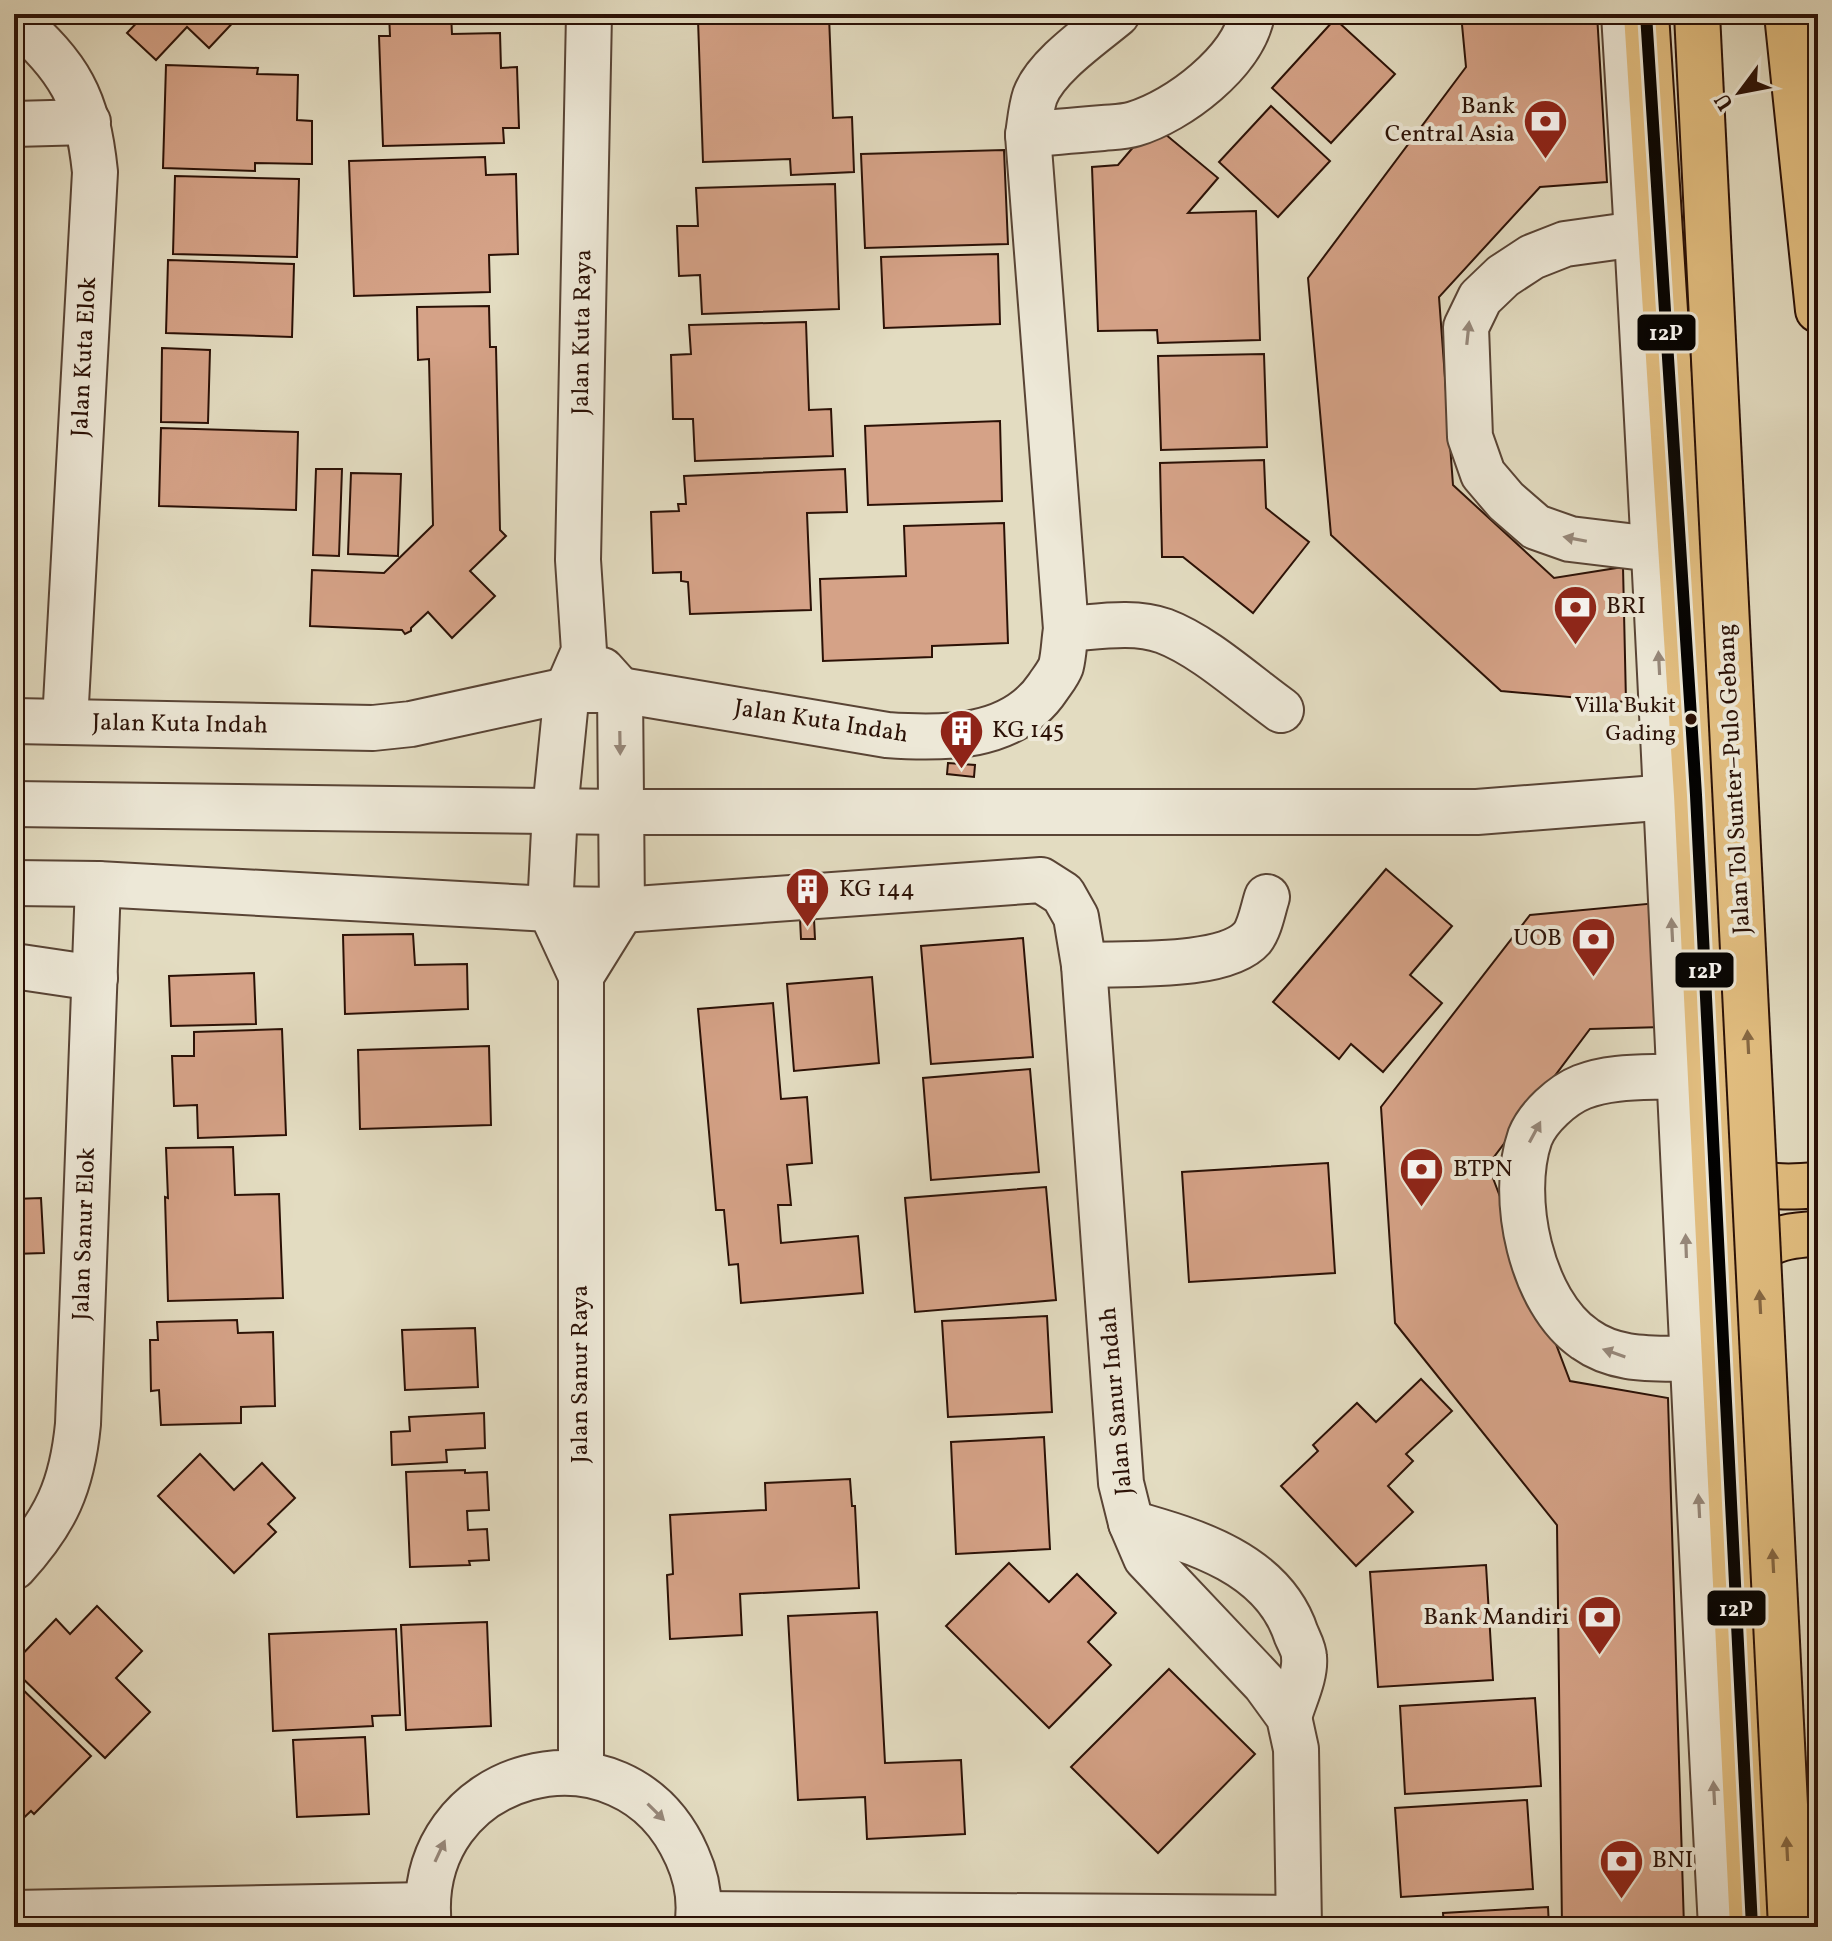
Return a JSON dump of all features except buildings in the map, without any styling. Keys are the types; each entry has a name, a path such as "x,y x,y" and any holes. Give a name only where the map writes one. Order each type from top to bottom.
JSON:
{"main road":[{"path":"1646,14 1681,796 1714,1159 1752,1927"},
{"name":"Jalan Tol Sunter–Pulo Gebang","path":"1697,14 1791,1927"},
{"path":"1787,14 1818,310"},
{"path":"1714,1159 1760,1184 1775,1188 1818,1185"},
{"path":"1720,1281 1765,1243 1790,1234 1818,1234"}],"street":[{"name":"Jalan Kuta Raya","path":"555,811 567,690 584,651 578,560 589,14"},
{"name":"Jalan Kuta Indah","path":"14,721 373,728 411,724 567,690 620,690 887,735 928,738 963,736 1019,716 1043,695 1060,668 1066,629 1028,135 1036,94 1050,72 1117,14"},
{"path":"1028,135 1132,125 1164,111 1212,76 1234,53 1250,25 1252,14"},
{"path":"1624,14 1653,549 1681,796 1679,1076 1721,1927"},
{"name":"Jalan Kuta Elok","path":"14,18 49,50 81,101 88,122 95,172 65,722"},
{"path":"14,124 88,122"},
{"path":"1637,234 1554,248 1532,257 1503,276 1480,298 1466,327 1470,437 1483,474 1506,501 1536,527 1570,539 1653,549"},
{"path":"1066,629 1130,625 1163,631 1198,650 1281,710"},
{"path":"581,976 622,910 620,690 584,651"},
{"path":"14,804 621,812 1477,812 1681,796"},
{"name":"Jalan Sanur Raya","path":"555,811 550,909 581,976 581,1773"},
{"name":"Jalan Sanur Indah","path":"622,910 1041,880 1063,894 1076,917 1084,965 1121,1483 1131,1523 1146,1558 1265,1684 1289,1717 1296,1749 1298,1923"},
{"path":"14,883 98,884 550,909 622,910"},
{"name":"Jalan Sanur Elok","path":"22,1543 65,1492 74,1464 98,884"},
{"path":"1084,965 1211,959 1235,951 1254,936 1267,897"},
{"path":"14,966 95,978"},
{"path":"1679,1076 1607,1080 1580,1088 1560,1100 1531,1135 1526,1156 1524,1205 1534,1263 1545,1292 1564,1320 1584,1339 1608,1352 1632,1358 1691,1359"},
{"path":"1131,1523 1183,1537 1215,1550 1247,1571 1276,1596 1292,1622 1304,1657 1289,1717"},
{"path":"14,1913 428,1916 433,1867 449,1832 474,1804 506,1784 543,1773 581,1773 619,1784 653,1806 679,1837 695,1874 698,1920 1298,1923"}],"transit line":[{"name":"12P","path":"1646,14 1696,795 1752,1927"}],"place":[{"name":"Bank Central Asia","path":"1546,160"},
{"name":"BRI","path":"1575,646"},
{"name":"Villa Bukit Gading","path":"1691,719"},
{"name":"KG 145","path":"961,770"},
{"name":"KG 144","path":"808,929"},
{"name":"UOB","path":"1593,978"},
{"name":"BTPN","path":"1422,1209"},
{"name":"Bank Mandiri","path":"1600,1657"},
{"name":"BNI","path":"1621,1900"}]}
